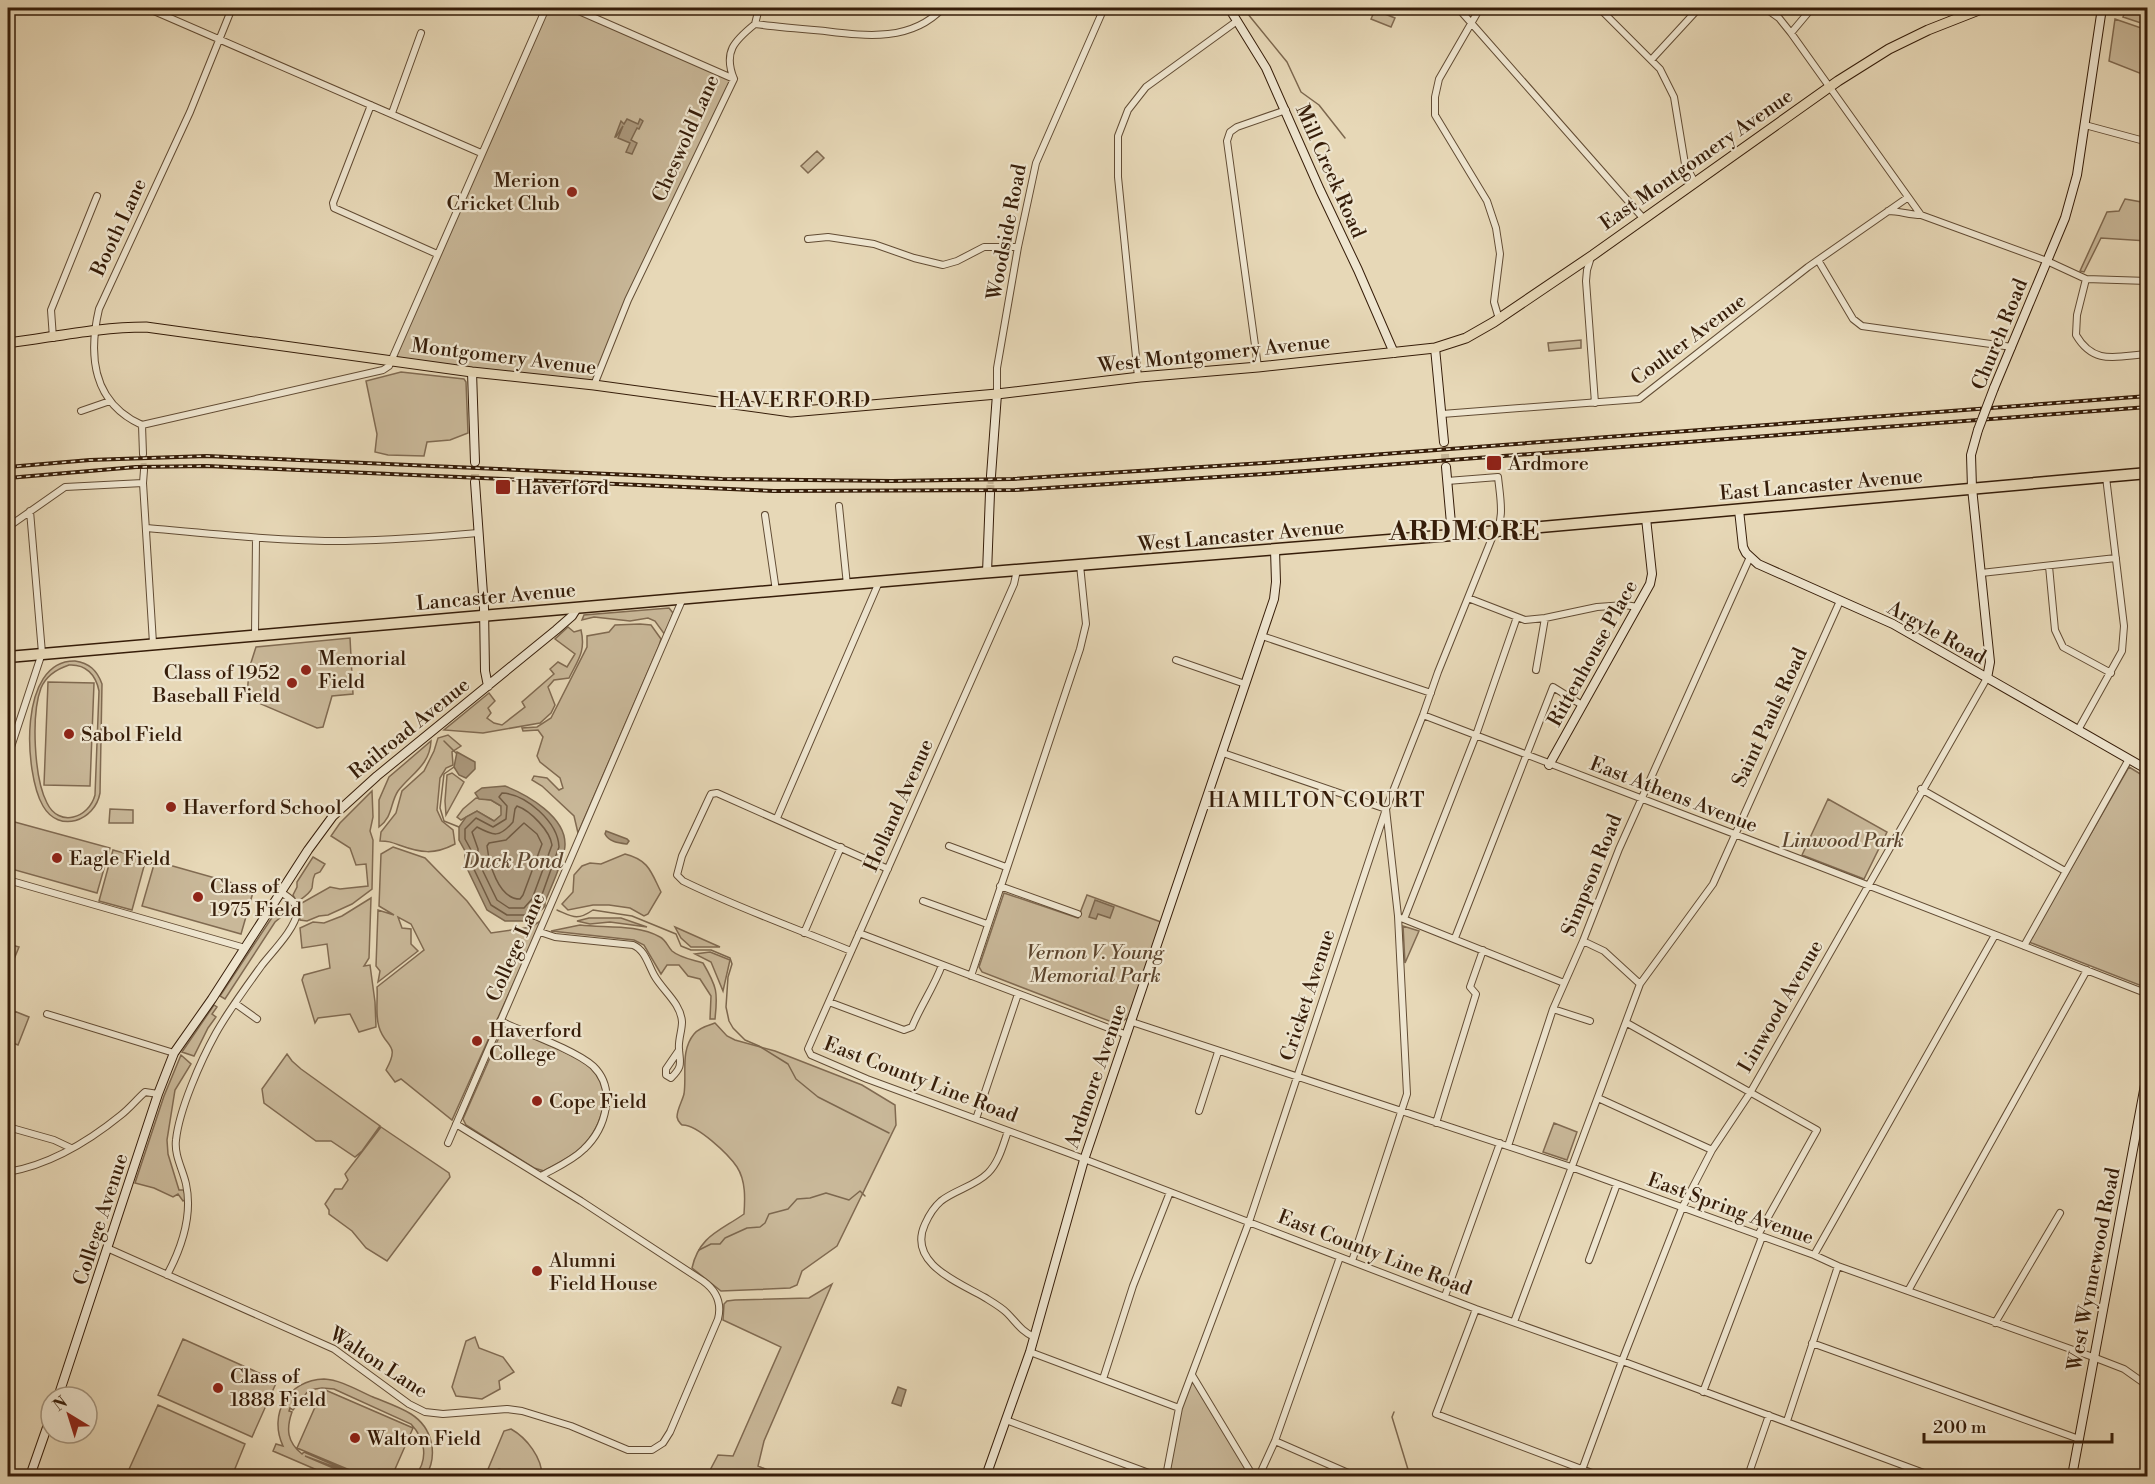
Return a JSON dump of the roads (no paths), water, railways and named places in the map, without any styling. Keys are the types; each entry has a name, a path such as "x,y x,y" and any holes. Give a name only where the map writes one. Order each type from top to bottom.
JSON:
{"highway":[{"name":"East Lancaster Avenue","path":"1498,531 2148,473"},
{"name":"West Lancaster Avenue","path":"987,573 1498,531"},
{"name":"Lancaster Avenue","path":"8,657 987,573"}],"main road":[{"name":"East Montgomery Avenue","path":"1435,348 1466,338 1499,319 1830,86 1889,49 1928,30 1984,8"},
{"name":"Montgomery Avenue","path":"8,343 53,338 94,329 146,327 472,372 594,385 791,412 997,394"},
{"name":"West Montgomery Avenue","path":"997,394 1138,377 1435,348"}],"street":[{"path":"147,8 481,153"},
{"name":"Booth Lane","path":"142,424 118,412 103,391 98,379 94,329 99,309 190,112 232,8"},
{"path":"143,454 142,424 383,370 389,366 436,254 546,8"},
{"path":"573,8 734,79"},
{"path":"759,8 755,24 878,36 914,27 943,8"},
{"name":"Woodside Road","path":"991,476 997,368 1018,247 1036,163 1104,8"},
{"name":"Mill Creek Road","path":"1229,8 1266,68 1394,353"},
{"path":"1458,8 1643,218"},
{"path":"1480,8 1439,79 1435,97 1435,115 1486,201 1496,228 1500,254 1494,302 1499,319"},
{"path":"1599,8 1660,69 1674,97 1683,157 1694,181"},
{"path":"1652,59 1699,8"},
{"path":"1765,8 1779,18 1791,33 1921,215"},
{"path":"1791,33 1812,8"},
{"name":"Church Road","path":"1986,678 1990,662 1971,488 1971,455 1978,430 2073,194 2078,175 2102,8"},
{"path":"1138,377 1118,177 1118,136 1128,110 1146,87 1237,21"},
{"name":"Cheswold Lane","path":"594,385 628,300 734,79 729,66 729,56 739,38 755,24"},
{"path":"392,113 422,33"},
{"path":"372,105 333,203 334,208 436,254"},
{"path":"1258,367 1227,141 1230,132 1237,127 1286,110"},
{"path":"2085,125 2148,142"},
{"path":"53,338 51,310 97,196"},
{"name":"Coulter Avenue","path":"1442,414 1642,398 1818,260 1907,198"},
{"path":"1888,211 1921,215 2047,261 2086,279 2148,281"},
{"path":"808,239 828,237 874,244 943,265 957,261 984,247 1018,247"},
{"path":"1593,255 1588,266 1586,281 1595,403"},
{"path":"1818,260 1853,319 1862,326 2013,347"},
{"path":"1567,272 1580,273 1586,281"},
{"path":"2086,279 2077,315 2076,336 2089,353 2100,357 2148,354"},
{"path":"1435,348 1444,442"},
{"path":"472,372 475,462"},
{"path":"81,411 110,401"},
{"path":"1446,467 1452,535"},
{"path":"144,470 153,643"},
{"path":"1447,481 1498,477 1501,521 1498,531"},
{"path":"2078,730 2122,651 2124,626 2106,477"},
{"path":"476,482 485,671 488,686"},
{"path":"8,528 65,487 143,483"},
{"path":"987,573 990,493"},
{"path":"839,506 847,585"},
{"path":"1739,510 1743,547 1750,557"},
{"path":"8,756 42,653 30,511"},
{"path":"765,515 776,591"},
{"name":"Rittenhouse Place","path":"1549,765 1638,607 1651,578 1646,518"},
{"path":"147,528 256,538 344,541 408,539 478,533"},
{"name":"Cricket Avenue","path":"1166,1476 1179,1408 1249,1222 1386,809 1492,538 1498,531"},
{"path":"255,635 256,538"},
{"name":"Ardmore Avenue","path":"986,1476 1030,1352 1084,1160 1262,636 1275,593 1275,550"},
{"name":"Argyle Road","path":"1750,557 1758,564 1893,624 2148,770"},
{"name":"Simpson Road","path":"1508,1146 1553,1009 1640,799 1750,557"},
{"path":"1981,573 2116,558"},
{"path":"972,976 987,924 1082,641 1086,624 1080,565"},
{"path":"2049,567 2055,630 2063,647 2111,673"},
{"name":"Holland Avenue","path":"809,1052 808,1048 1014,584 1017,570"},
{"path":"775,817 879,582"},
{"name":"College Lane","path":"448,1143 683,598"},
{"path":"1468,598 1525,620 1597,607 1625,605 1638,607"},
{"name":"Saint Pauls Road","path":"1514,1322 1640,984 1713,884 1733,835 1840,601"},
{"name":"Railroad Avenue","path":"245,948 322,830 341,808 556,630 572,616 577,608"},
{"path":"1401,918 1476,735 1517,617"},
{"path":"1536,670 1545,618"},
{"path":"1262,636 1431,693"},
{"path":"1176,660 1245,684"},
{"name":"Linwood Avenue","path":"1582,1470 1682,1208 1712,1150 1750,1093 1986,678"},
{"path":"1455,938 1554,687 1582,705"},
{"name":"East Athens Avenue","path":"1423,715 2148,994"},
{"path":"1223,753 1386,809 1401,918 1407,1095 1352,1261"},
{"path":"2024,946 2129,759"},
{"path":"1921,789 2065,871"},
{"path":"851,951 683,882 677,875 682,856 710,796 714,793 775,817 888,869"},
{"path":"949,846 1006,867"},
{"path":"804,933 841,847"},
{"path":"8,880 245,948"},
{"path":"1000,886 1078,914"},
{"path":"167,1275 175,1260 188,1219 189,1204 186,1184 175,1142 179,1122 216,1033 294,923 297,912 295,905 281,892"},
{"path":"923,901 987,924"},
{"path":"1401,918 1564,984"},
{"path":"540,932 555,937 633,945 642,950 657,981 679,1010 682,1020 679,1050"},
{"path":"859,933 1127,1035"},
{"path":"1814,1255 1995,935"},
{"path":"1583,941 1604,951 1640,984"},
{"name":"College Avenue","path":"62,1385 158,1094 174,1053 245,948"},
{"path":"1436,1123 1476,994 1470,987 1483,950"},
{"path":"829,1002 904,1030 912,1027 934,986 942,965"},
{"path":"1908,1291 2087,970"},
{"path":"976,1119 1018,994"},
{"path":"236,1004 257,1019"},
{"path":"1553,1009 1590,1021"},
{"path":"47,1014 174,1053"},
{"path":"456,1124 541,1176 577,1155 589,1144 603,1119 607,1106 607,1092 600,1076 585,1060 500,1021"},
{"name":"East Spring Avenue","path":"1132,1023 1571,1167 2093,1357 2124,1369 2148,1386"},
{"path":"1627,1023 1817,1130 1760,1236 1703,1392"},
{"name":"East County Line Road","path":"809,1052 814,1057 867,1079 1476,1309 1787,1421 1921,1474 1932,1476"},
{"path":"1199,1111 1218,1052"},
{"name":"West Wynnewood Road","path":"2072,1476 2148,1069"},
{"path":"8,1172 46,1160 71,1148 111,1123 145,1092 158,1094"},
{"path":"1598,1098 1712,1150"},
{"path":"8,1127 54,1140 71,1148"},
{"path":"1008,1131 989,1172 942,1200 934,1209 923,1229 922,1246 926,1256 938,1270 993,1302 1007,1312 1021,1330 1034,1337"},
{"path":"1445,1296 1500,1143"},
{"name":"Walton Lane","path":"108,1248 334,1349 409,1404 424,1412 443,1414 518,1410 571,1426 628,1450 652,1450 663,1443 670,1432 718,1320 720,1307 718,1298 710,1286 703,1281 541,1176"},
{"path":"1588,1260 1617,1184"},
{"path":"1103,1379 1133,1286 1170,1192"},
{"path":"1995,1323 2060,1213"},
{"path":"1259,1476 1275,1441 1340,1257"},
{"path":"1787,1421 1838,1266"},
{"path":"1476,1309 1436,1414 1600,1476"},
{"path":"1812,1343 2079,1439"},
{"path":"1030,1352 1179,1408"},
{"path":"1191,1375 1253,1476"},
{"path":"1748,1476 1769,1415"},
{"path":"1006,1420 1156,1476"},
{"path":"1275,1441 1355,1476"},
{"path":"30,1476 41,1445"}],"water":[{"path":"627,119 638,124 640,119 643,121 631,140 637,143 632,154 626,152 630,143 618,138 623,126 615,137 621,121 624,124"},
{"path":"457,752 475,762 475,769 466,778 459,775 454,767"},
{"name":"Duck Pond","path":"505,786 544,808 553,816 564,835 563,858 545,906 531,921 505,921 487,910 465,864 465,851 459,840 459,827 466,817 477,811 494,821 501,815 501,806 491,800 479,799 475,793 482,788"},
{"path":"606,831 629,841 627,844 618,843 607,837"},
{"path":"1095,900 1114,907 1110,918 1098,914 1096,919 1089,917"},
{"path":"898,1387 906,1390 901,1406 892,1403"}],"waterway":[{"path":"1243,8 1287,62 1301,92 1319,105 1345,138"},
{"path":"444,741 456,753"},
{"path":"454,767 444,774 440,808 444,821 459,827"},
{"path":"557,910 575,917 583,916 593,910 632,916 676,934 681,946 691,950 711,950 730,958 732,964 728,977 726,1007 733,1028 745,1040 788,1064 796,1079 818,1097 889,1133"},
{"path":"699,1250 711,1244 720,1244 725,1238 747,1228 760,1227 765,1223 769,1214 788,1209 797,1199 826,1193 849,1200 860,1191 865,1196"},
{"path":"1394,1412 1392,1417 1410,1476"}],"tunnel":[{"path":"1444,442 1446,467"},
{"path":"143,454 144,470"},
{"path":"475,462 475,482"},
{"path":"990,493 991,476"},
{"path":"990,493 991,476"}],"railway":[{"path":"8,467 90,460 207,456 722,479 892,481 1013,479 1278,462 2148,396"},
{"path":"8,478 136,467 207,466 774,491 1015,490 1279,473 2148,407"}],"place":[{"name":"Merion Cricket Club","path":"572,192"},
{"name":"Ardmore","path":"1494,463"},
{"name":"Haverford","path":"503,487"},
{"name":"Memorial Field","path":"306,670"},
{"name":"Class of 1952 Baseball Field","path":"292,683"},
{"name":"Sabol Field","path":"69,734"},
{"name":"Haverford School","path":"171,807"},
{"name":"Eagle Field","path":"57,858"},
{"name":"Class of 1975 Field","path":"198,897"},
{"name":"Haverford College","path":"477,1041"},
{"name":"Cope Field","path":"537,1101"},
{"name":"Alumni Field House","path":"537,1271"},
{"name":"Class of 1888 Field","path":"218,1388"},
{"name":"Walton Field","path":"355,1438"}],"district":[{"name":"HAVERFORD","path":"795,399"},
{"name":"ARDMORE","path":"1465,531"},
{"name":"HAMILTON COURT","path":"1317,800"}],"park label":[{"name":"Linwood Park","path":"1843,840"},
{"name":"Vernon V. Young Memorial Park","path":"1095,964"}]}
